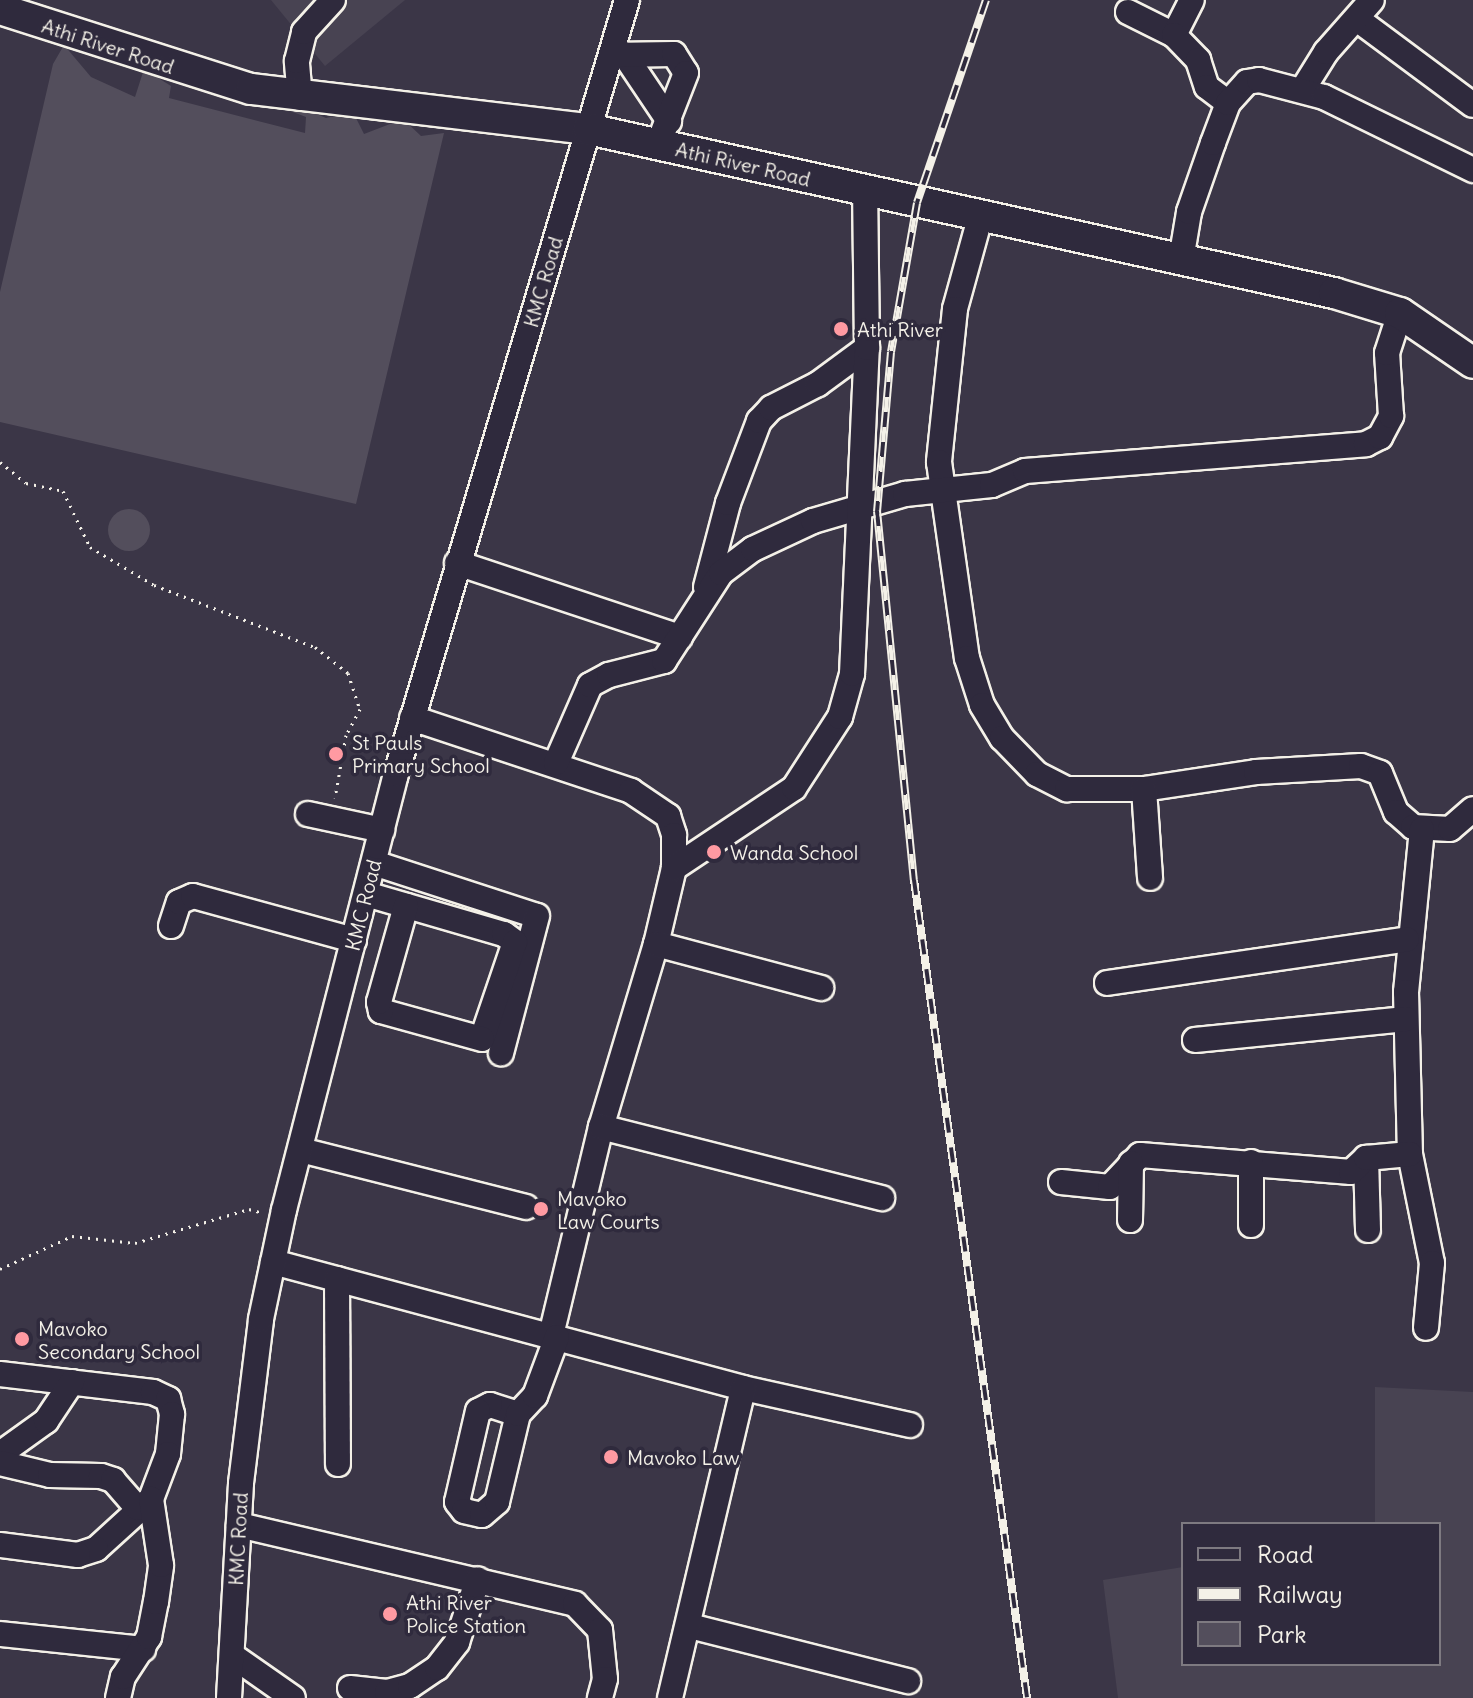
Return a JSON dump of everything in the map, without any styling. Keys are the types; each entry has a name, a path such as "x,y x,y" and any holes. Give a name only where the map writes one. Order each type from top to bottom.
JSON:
{"main road":[{"name":"Athi River Road","path":"0,9 202,77 300,98 588,129 663,133 865,191 1181,260 1400,313 1473,363"}],"street":[{"path":"300,98 297,61 304,32 333,0"},
{"name":"KMC Road","path":"229,1698 239,1525 261,1319 282,1217 412,718 588,129 617,54 627,0"},
{"path":"1174,35 1192,0"},
{"path":"1303,89 1326,52 1364,10 1473,105"},
{"path":"1128,12 1174,35 1198,60 1207,87 1228,103"},
{"path":"617,54 663,133"},
{"path":"617,54 678,57 687,77 663,133"},
{"path":"1181,260 1189,212 1228,103 1247,82 1259,80 1303,89 1358,110 1473,170"},
{"path":"674,868 794,788 840,717 852,674 857,507 867,348 865,191"},
{"path":"980,218 949,346 939,428 941,488 967,658 990,721 1017,755 1053,783 1091,792 1144,789 1256,772 1371,767 1387,782 1403,822 1422,829 1450,829 1473,809"},
{"path":"706,590 753,549 857,507 941,488 992,485 1025,471 1366,444 1380,437 1391,416 1387,353 1400,313"},
{"path":"556,763 590,685 609,675 664,661 680,637 706,590 728,503 759,421 771,408 818,384 867,348"},
{"path":"457,563 680,637"},
{"path":"412,718 503,751 556,763 631,791 659,808 674,835 674,868 656,944 601,1127 554,1337 535,1396 518,1414"},
{"path":"1144,789 1150,878"},
{"path":"308,814 382,830"},
{"path":"1422,829 1407,939 1406,1019 1410,1154 1432,1263 1426,1328"},
{"path":"374,863 537,916 501,1053"},
{"path":"366,894 504,934 515,942 482,1039 381,1011 379,1002 406,906"},
{"path":"171,926 179,902 193,896 354,940"},
{"path":"1107,983 1407,939"},
{"path":"656,944 821,988"},
{"path":"1195,1040 1406,1019"},
{"path":"601,1127 882,1198"},
{"path":"301,1150 526,1207"},
{"path":"1061,1182 1110,1187 1131,1161 1140,1155 1351,1172 1366,1158 1410,1154"},
{"path":"1366,1158 1368,1230"},
{"path":"1130,1220 1131,1161"},
{"path":"1251,1162 1251,1225"},
{"path":"273,1262 743,1388 910,1425"},
{"path":"337,1279 338,1464"},
{"path":"0,1374 153,1392 168,1399 172,1414 168,1454 144,1503 103,1544 78,1555 0,1545"},
{"path":"0,1454 46,1421 72,1382"},
{"path":"670,1698 690,1626 743,1388"},
{"path":"0,1463 50,1475 101,1476 113,1480 144,1503 161,1565 143,1649 123,1677 118,1698"},
{"path":"239,1525 575,1604 600,1630 605,1679 600,1698"},
{"path":"350,1688 387,1692 410,1686 437,1668 457,1642 478,1579"},
{"path":"690,1626 908,1681"},
{"path":"0,1634 143,1649"},
{"path":"233,1656 293,1698"}],"path":[{"path":"0,462 26,483 63,491 90,547 154,585 315,647 348,673 360,709 346,735 334,794 342,816 356,826"},
{"path":"0,1269 72,1236 135,1243 249,1209 282,1217"}],"shaded area":[{"path":"271,0 405,0 325,66"},
{"path":"1375,1387 1473,1392 1473,1698 1118,1698 1103,1580 1181,1567 1181,1666 1441,1666 1441,1522 1375,1522"}],"green space":[{"path":"64,45 91,77 135,97 144,69 171,86 169,98 305,133 306,117 272,104 298,106 326,118 353,112 364,134 403,119 421,136 444,133 356,504 0,422 0,292 53,64"},
{"path":"129,509 144,515 150,530 144,545 129,551 114,545 108,530 114,515"}],"railway":[{"path":"986,0 917,203 891,352 877,511 914,880 1027,1698"}],"place":[{"name":"Athi River","path":"841,329"},
{"name":"St Pauls Primary School","path":"336,754"},
{"name":"Wanda School","path":"714,852"},
{"name":"Mavoko Law Courts","path":"541,1209"},
{"name":"Mavoko Secondary School","path":"22,1339"},
{"name":"Mavoko Law","path":"611,1457"},
{"name":"Athi River Police Station","path":"390,1614"}]}
